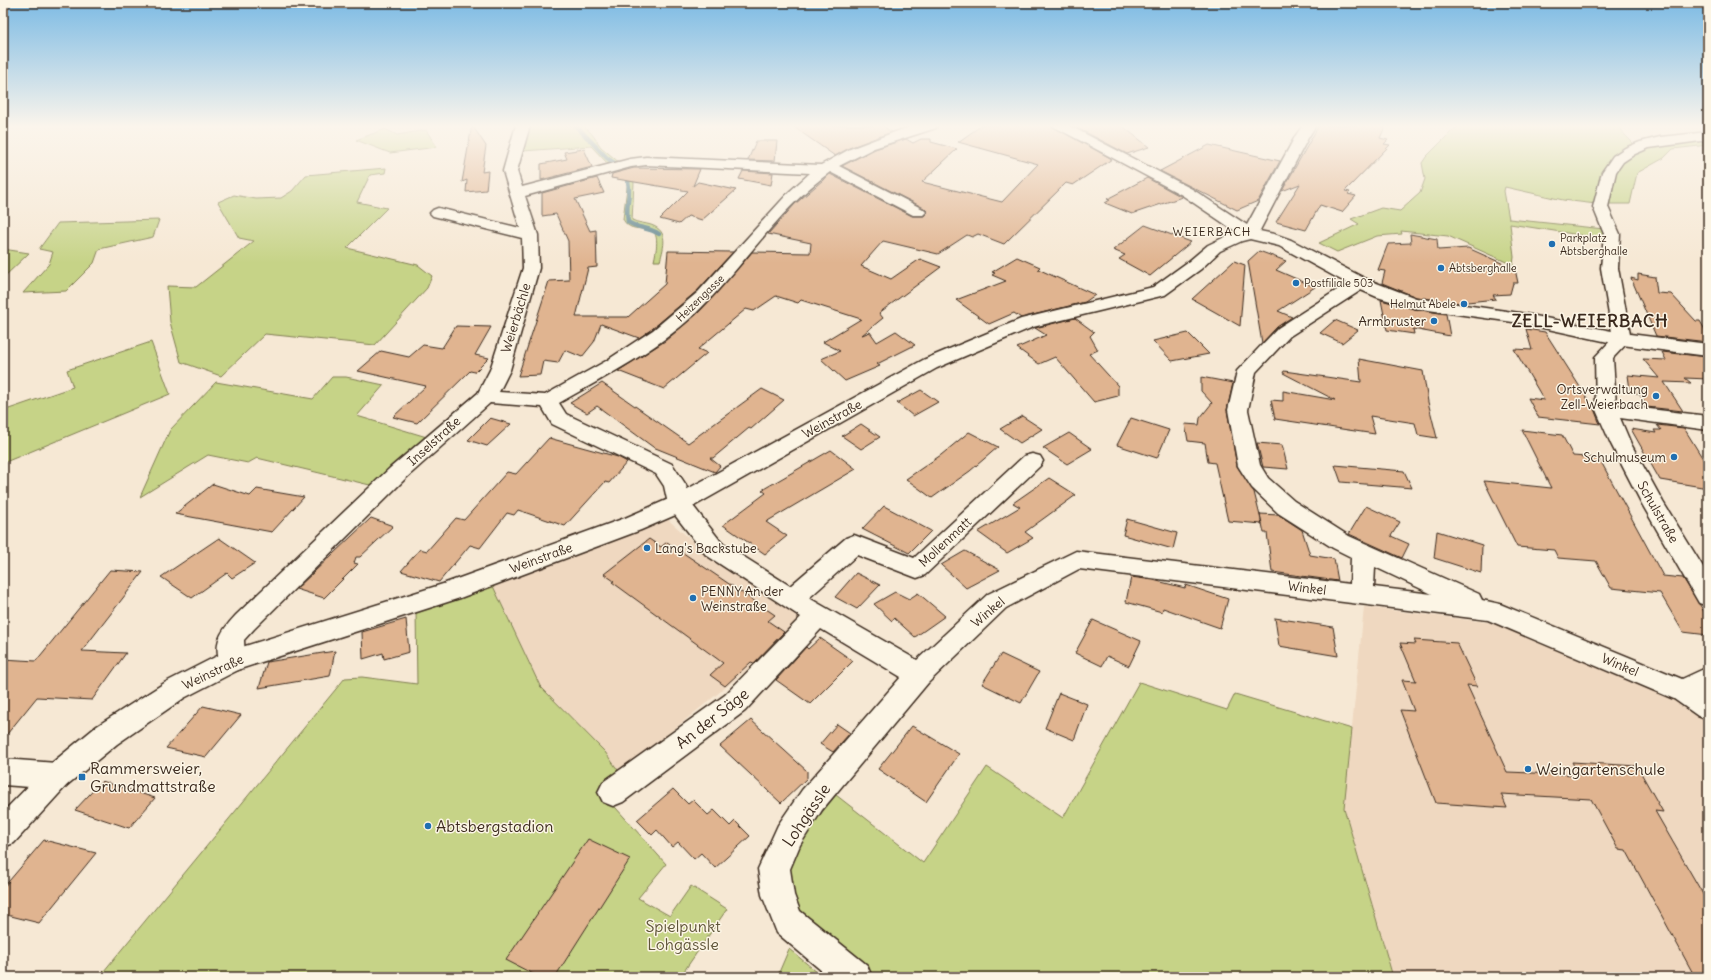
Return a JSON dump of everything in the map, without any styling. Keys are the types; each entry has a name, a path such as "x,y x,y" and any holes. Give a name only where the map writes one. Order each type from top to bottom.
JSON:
{"street":[{"name":"Weierbächle","path":"486,397 500,370 531,268 530,236 510,171"},
{"path":"518,193 604,171"},
{"name":"Heizengasse","path":"548,401 627,355 673,324 712,289 764,226 811,178 822,171"},
{"path":"835,171 918,212"},
{"path":"1146,171 1187,192 1250,234 1284,171"},
{"path":"1611,171 1604,182 1601,208 1612,233 1609,256 1612,295 1622,338"},
{"path":"438,213 530,236"},
{"name":"Weinstraße","path":"3,833 57,776 107,735 176,690 232,661 451,591 634,524 679,504 930,364 1026,323 1159,291 1195,265 1214,248 1237,236 1250,234 1268,237 1285,243 1360,284 1414,302 1520,318 1622,338 1708,350"},
{"name":"Winkel","path":"1360,284 1284,332 1247,371 1238,410 1249,466 1260,484 1286,507 1341,542 1491,610 1683,691 1708,708"},
{"name":"Schulstraße","path":"1622,338 1604,357 1606,410 1621,444 1653,504 1708,596"},
{"path":"486,397 548,401 559,419 664,470 675,485 679,504 714,549 790,600 919,675"},
{"name":"Inselstraße","path":"232,661 230,637 259,606 396,475 462,416 486,397"},
{"path":"1606,410 1708,423"},
{"name":"Mollenmatt","path":"790,600 854,544 917,569 1032,461"},
{"path":"1362,594 1363,553"},
{"name":"Winkel","path":"919,675 997,601 1076,560 1491,610"},
{"name":"An der Säge","path":"613,792 735,703 818,616"},
{"name":"Lohgässle","path":"855,977 788,922 778,895 774,869 789,835 812,800 919,675"},
{"path":"1683,691 1708,678"},
{"path":"3,772 57,776"}],"shaded area":[{"path":"665,517 706,553 807,621 620,773 605,752 540,686 492,584"},
{"name":"Weingartenschule","path":"1364,607 1494,623 1683,699 1704,719 1708,726 1708,977 1393,977 1344,808"}],"green space":[{"path":"355,171 385,171 385,173 370,175 357,202 387,208 347,248 418,265 432,276 427,288 375,345 265,334 221,376 181,362 170,322 167,286 196,287 254,241 239,238 218,202 234,195 256,199 281,198 292,191 306,175"},
{"path":"618,171 627,171 633,178 632,220 651,225 661,231 663,235 664,245 660,261 654,261 657,245 656,236 652,231 634,228 628,225 623,219 628,180"},
{"path":"1423,171 1605,171 1599,180 1596,204 1563,200 1505,187 1504,191 1509,219 1604,229 1605,239 1510,224 1514,257 1513,265 1448,236 1401,231 1402,234 1377,236 1337,252 1319,243 1359,224 1351,219 1381,208 1400,211 1420,193 1425,179"},
{"path":"1616,171 1641,171 1637,173 1630,204 1607,204 1609,184"},
{"path":"159,220 153,237 99,249 94,263 66,291 23,293 49,264 53,252 39,249 58,223"},
{"path":"3,249 29,253 3,278"},
{"path":"151,342 170,394 3,463 3,411 73,387 67,370"},
{"path":"332,377 346,377 384,385 357,416 430,438 374,486 257,458 248,463 208,455 140,497 170,430 216,382 313,399"},
{"name":"Abtsbergstadion","path":"492,584 540,686 605,752 620,773 599,789 666,864 638,898 670,916 691,886 727,909 680,977 99,977 345,678 362,677 417,684 416,612"},
{"path":"1139,682 1227,710 1235,694 1352,729 1344,808 1393,977 876,977 789,906 784,878 795,846 836,795 923,863 987,767 1063,818"},
{"path":"789,949 823,977 777,977"}],"building":[{"path":"464,171 488,171 486,190 466,192 467,180 462,182"},
{"path":"541,171 577,171 541,180"},
{"path":"624,171 699,171 693,186 698,182 736,190 702,220 688,216 679,224 660,219 688,191 611,178 612,174"},
{"path":"743,171 773,173 771,185 739,179"},
{"path":"851,171 934,171 922,182 1002,202 1032,171 1094,171 1073,185 1066,183 1004,244 978,234 972,237 967,235 938,254 883,241 861,266 891,279 920,259 941,267 879,313 883,318 862,335 870,332 877,342 896,331 915,345 877,364 880,366 845,381 821,359 840,351 823,342 861,319 801,300 798,303 776,296 754,311 746,309 698,349 707,353 664,389 618,371 665,341 697,314 752,252 810,253 811,243 768,234 795,204 830,174 912,216 924,216 928,212 924,208"},
{"path":"1160,171 1275,171 1258,201 1237,210"},
{"path":"1293,171 1365,171 1345,191 1350,192 1348,194 1356,196 1342,212 1320,205 1306,230 1276,222 1300,184 1282,191"},
{"path":"597,178 604,193 575,199 590,231 596,230 597,267 588,268 576,317 628,317 665,284 668,251 733,252 697,291 639,338 601,324 594,342 582,357 565,350 558,363 543,361 540,375 518,376 549,281 569,280 568,241 556,214 542,216 542,193"},
{"path":"1147,178 1182,197 1132,214 1105,203 1110,200 1107,199"},
{"path":"1145,225 1191,242 1150,276 1119,259 1125,255 1113,250"},
{"name":"Abtsberghalle","path":"1410,234 1437,239 1438,250 1468,248 1515,269 1518,283 1513,283 1510,294 1493,295 1496,299 1458,303 1416,297 1382,283 1385,271 1378,270 1388,244 1411,243"},
{"path":"1259,251 1286,261 1276,270 1315,287 1278,311 1292,317 1277,327 1262,343 1248,261"},
{"path":"1017,257 1040,267 1038,269 1095,295 1085,302 1021,318 1014,313 989,324 956,300 1006,281 992,275 995,273 992,272"},
{"path":"1234,261 1245,265 1240,326 1192,299"},
{"path":"1638,274 1655,277 1657,293 1671,294 1696,321 1700,321 1708,335 1708,342 1656,336 1631,278 1638,280"},
{"path":"1381,300 1414,309 1446,314 1450,336 1413,329 1414,334 1387,330"},
{"path":"1075,318 1094,332 1090,336 1098,350 1089,354 1118,386 1118,396 1094,402 1055,357 1039,364 1017,348 1046,335 1035,328"},
{"path":"1335,320 1358,330 1342,343 1320,333"},
{"path":"456,326 491,327 475,355 489,358 475,372 470,371 417,423 393,417 426,386 358,371 381,351 409,357 423,345 442,348"},
{"path":"1526,329 1545,332 1594,409 1600,424 1538,417 1528,398 1544,400 1514,349 1532,350"},
{"path":"1188,333 1209,354 1172,361 1153,341"},
{"path":"1662,352 1708,357 1708,379 1685,378 1691,383 1664,382 1683,411 1647,407 1640,395 1630,390 1628,375 1659,378 1643,359 1666,360"},
{"path":"1359,359 1423,371 1428,402 1437,438 1418,435 1415,423 1370,416 1375,434 1275,419 1271,400 1283,401 1283,391 1335,400 1283,373 1284,371 1361,382"},
{"path":"1201,377 1233,383 1227,410 1237,466 1254,492 1262,524 1228,521 1215,463 1208,462 1205,443 1188,441 1185,424 1199,425 1200,418 1212,403 1201,391"},
{"path":"602,383 688,443 762,389 784,400 751,429 749,428 713,458 710,458 720,466 715,472 653,447 597,406 587,413 570,403"},
{"path":"921,390 938,402 913,416 897,403"},
{"path":"1022,416 1042,429 1020,443 1000,429"},
{"path":"490,418 511,424 487,446 468,440"},
{"path":"1131,418 1169,430 1157,458 1117,445"},
{"path":"861,424 880,437 861,449 842,436"},
{"name":"Schulmuseum","path":"1657,425 1684,428 1708,467 1708,488 1660,480 1631,429 1656,433 1654,430 1661,430"},
{"path":"1522,430 1562,435 1573,456 1599,458 1663,576 1683,578 1708,618 1708,635 1683,632 1660,593 1611,588 1596,561 1558,558 1554,550 1517,547 1484,481 1551,488"},
{"path":"969,432 998,447 970,471 932,498 906,479 941,455"},
{"path":"1069,433 1092,449 1067,464 1043,448"},
{"path":"549,438 618,457 627,462 609,483 605,482 565,526 518,510 514,515 507,513 480,548 470,545 439,582 401,571 420,549 427,551 456,518 464,520 507,472 516,474"},
{"path":"1257,443 1282,445 1288,469 1263,467"},
{"path":"831,450 856,469 766,522 787,536 765,554 723,525 766,493 762,490"},
{"path":"1335,465 1404,471 1412,488 1341,482"},
{"path":"1049,478 1076,495 1025,532 1033,538 1007,553 978,532 1020,507 1013,503"},
{"path":"213,484 250,496 257,489 304,497 272,532 175,514"},
{"path":"884,506 931,531 909,553 862,529"},
{"path":"1366,506 1400,522 1391,536 1409,544 1402,558 1349,534"},
{"path":"1260,514 1279,515 1302,530 1310,555 1334,559 1338,581 1272,572 1267,533 1264,533"},
{"path":"371,518 393,526 360,557 356,557 354,563 358,564 324,598 296,589"},
{"path":"1127,519 1177,533 1173,549 1123,535"},
{"path":"1437,531 1482,545 1481,573 1434,558"},
{"path":"219,538 255,563 232,578 227,573 192,598 161,577"},
{"name":"PENNY An der Weinstraße","path":"649,539 661,547 667,542 775,615 768,621 784,632 754,663 751,662 725,686 710,675 723,663 612,582 614,581 604,574"},
{"path":"965,551 1000,570 966,588 941,565"},
{"path":"110,570 143,572 82,651 126,653 92,700 37,697 3,739 3,659 36,661"},
{"path":"856,573 880,585 857,609 835,597"},
{"path":"1131,577 1153,580 1185,588 1186,585 1228,599 1220,628 1163,608 1162,612 1126,602"},
{"path":"895,592 909,599 918,593 945,616 915,637 894,618 892,621 874,604"},
{"path":"1275,618 1333,627 1338,656 1279,646"},
{"path":"406,619 409,652 384,659 383,653 363,659 362,632"},
{"path":"1093,620 1141,641 1129,666 1107,656 1102,666 1075,653"},
{"path":"820,638 853,661 810,704 776,680 806,647 808,649"},
{"path":"1414,640 1457,643 1477,686 1467,685 1507,772 1579,775 1572,762 1637,766 1663,812 1655,811 1708,903 1708,977 1695,977 1626,850 1618,849 1591,799 1501,794 1507,808 1436,803 1400,710 1414,711 1402,680 1416,681 1400,643 1416,644"},
{"path":"335,651 330,676 259,688 267,662"},
{"path":"1001,654 1039,672 1021,703 982,684"},
{"path":"1059,693 1087,704 1074,740 1045,728"},
{"path":"203,706 241,715 206,757 166,748"},
{"path":"751,720 807,771 807,778 781,803 720,746"},
{"path":"837,724 850,733 833,752 820,744"},
{"path":"912,726 959,754 926,802 878,769"},
{"path":"102,781 155,798 129,828 75,810"},
{"path":"673,789 688,804 693,800 708,815 714,810 730,826 735,821 750,836 715,868 701,853 694,859 678,842 672,847 657,830 652,835 637,820"},
{"path":"588,839 630,859 555,977 539,977 506,960"},
{"path":"44,840 96,853 39,923 3,914 3,888"}],"waterway":[{"path":"623,171 629,189 627,207 628,222 659,234"}],"place":[{"name":"Parkplatz Abtsberghalle","path":"1552,244"},
{"name":"Abtsberghalle","path":"1441,268"},
{"name":"Postfiliale 503","path":"1296,283"},
{"name":"Helmut Abele","path":"1464,304"},
{"name":"Armbruster","path":"1434,321"},
{"name":"Ortsverwaltung Zell-Weierbach","path":"1656,396"},
{"name":"Schulmuseum","path":"1674,457"},
{"name":"Lang's Backstube","path":"647,548"},
{"name":"PENNY An der Weinstraße","path":"693,598"},
{"name":"Weingartenschule","path":"1528,769"},
{"name":"Rammersweier, Grundmattstraße","path":"82,777"},
{"name":"Abtsbergstadion","path":"428,826"}],"district":[{"name":"WEIERBACH","path":"1212,231"},
{"name":"ZELL-WEIERBACH","path":"1590,321"}],"park label":[{"name":"Spielpunkt Lohgässle","path":"683,935"}]}
